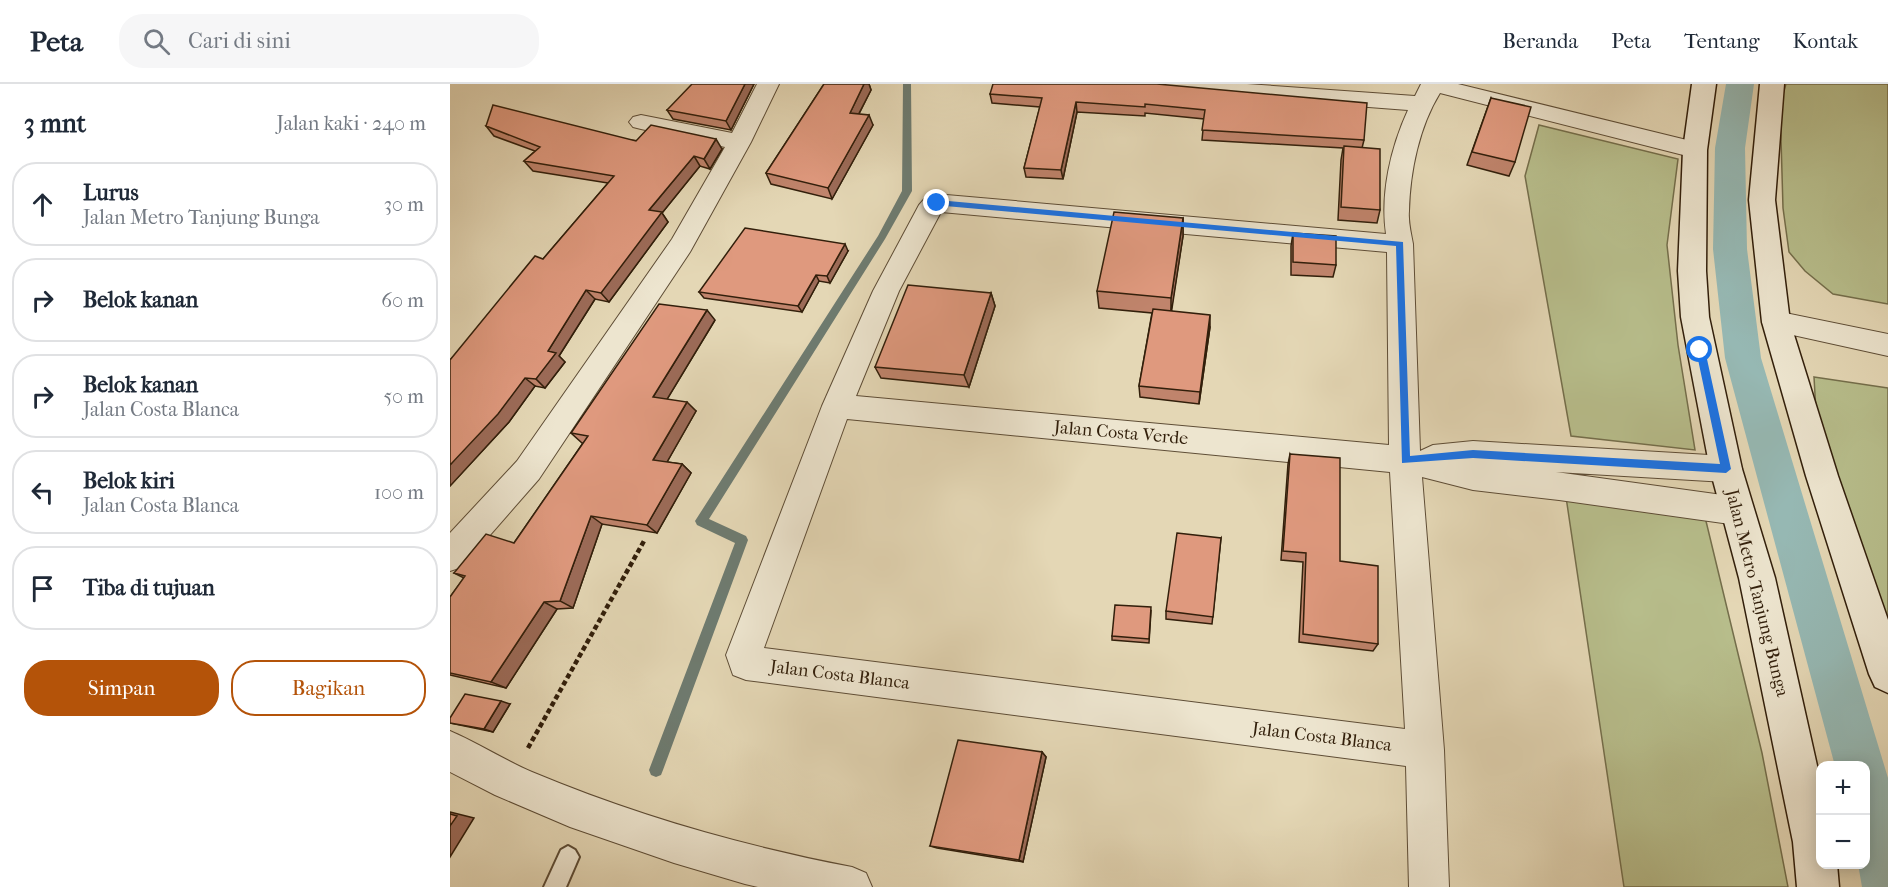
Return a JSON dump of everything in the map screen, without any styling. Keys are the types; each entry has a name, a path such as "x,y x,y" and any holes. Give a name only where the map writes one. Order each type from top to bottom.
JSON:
{"main road":[{"name":"Jalan Metro Tanjung Bunga","path":"1704,84 1696,140 1692,271 1695,317 1726,469 1764,613 1814,842 1818,887"},
{"path":"1772,84 1762,200 1776,322 1822,476 1888,674"}],"street":[{"path":"450,556 510,491 545,447 689,232 768,84"},
{"path":"1157,84 1290,89 1430,89 1696,140"},
{"path":"1509,84 1696,140"},
{"path":"1429,887 1425,750 1405,460 1400,244 1396,213 1404,159 1430,89"},
{"path":"641,122 739,142"},
{"name":"Jalan Costa Blanca","path":"1400,244 935,203 928,211 886,291 837,406 744,656 746,663 1425,750"},
{"path":"1776,322 1888,345"},
{"name":"Jalan Costa Verde","path":"837,406 1405,460"},
{"path":"1405,460 1473,454 1726,469"},
{"path":"1405,460 1473,477 1559,486 1737,511"},
{"path":"450,750 508,782 620,826 752,865 802,878 852,887"}],"lane":[{"path":"555,887 568,857"}],"path":[{"path":"508,782 644,541"}],"green space":[{"path":"1786,84 1888,84 1888,304 1833,294 1805,271 1789,252 1783,208 1780,104"},
{"path":"1539,125 1678,159 1667,245 1678,345 1695,450 1571,436 1525,176"},
{"path":"1814,377 1888,388 1888,625 1816,412"},
{"path":"1566,497 1705,517 1762,753 1788,887 1624,887"}],"building":[{"path":"692,84 745,84 726,121 667,110"},
{"path":"824,84 864,84 850,113 869,115 828,188 766,173"},
{"path":"993,84 1157,84 1367,103 1364,140 1202,130 1205,110 1145,104 1145,107 1076,102 1061,170 1024,168 1042,98 990,94"},
{"path":"1491,98 1531,107 1515,162 1472,152"},
{"path":"493,105 636,141 651,125 716,139 704,159 694,156 649,210 662,212 601,293 586,290 548,351 556,353 536,379 525,378 498,414 450,465 450,360 535,256 543,259 614,176 524,161 540,147 486,126"},
{"path":"1344,146 1380,149 1380,210 1341,207"},
{"path":"1114,212 1183,218 1171,298 1097,291"},
{"path":"745,228 845,244 827,276 816,275 798,306 699,292"},
{"path":"1293,233 1336,236 1336,265 1293,262"},
{"path":"908,285 991,293 964,375 875,367"},
{"path":"659,304 707,310 653,397 687,402 653,460 682,464 647,525 591,516 560,601 544,602 491,682 450,673 450,597 465,576 454,573 486,534 514,543 588,436 571,433"},
{"path":"1153,309 1210,315 1200,392 1139,386"},
{"path":"1290,454 1340,458 1340,561 1378,566 1378,644 1303,634 1306,553 1283,551"},
{"path":"1177,533 1221,538 1213,617 1166,611"},
{"path":"1115,605 1151,607 1149,639 1112,636"},
{"path":"465,694 501,701 484,729 450,723 450,718"},
{"path":"958,740 1042,752 1019,860 930,846"},
{"path":"450,814 457,816 450,826"}],"waterway":[{"path":"656,770 742,540 701,521 882,237 907,191 907,84"},
{"path":"1740,84 1730,148 1730,249 1743,358 1859,761"},
{"path":"1870,799 1888,887"}],"route":[{"path":"937,203 1400,244 1406,425 1405,460 1473,454 1726,469 1700,350"}]}
